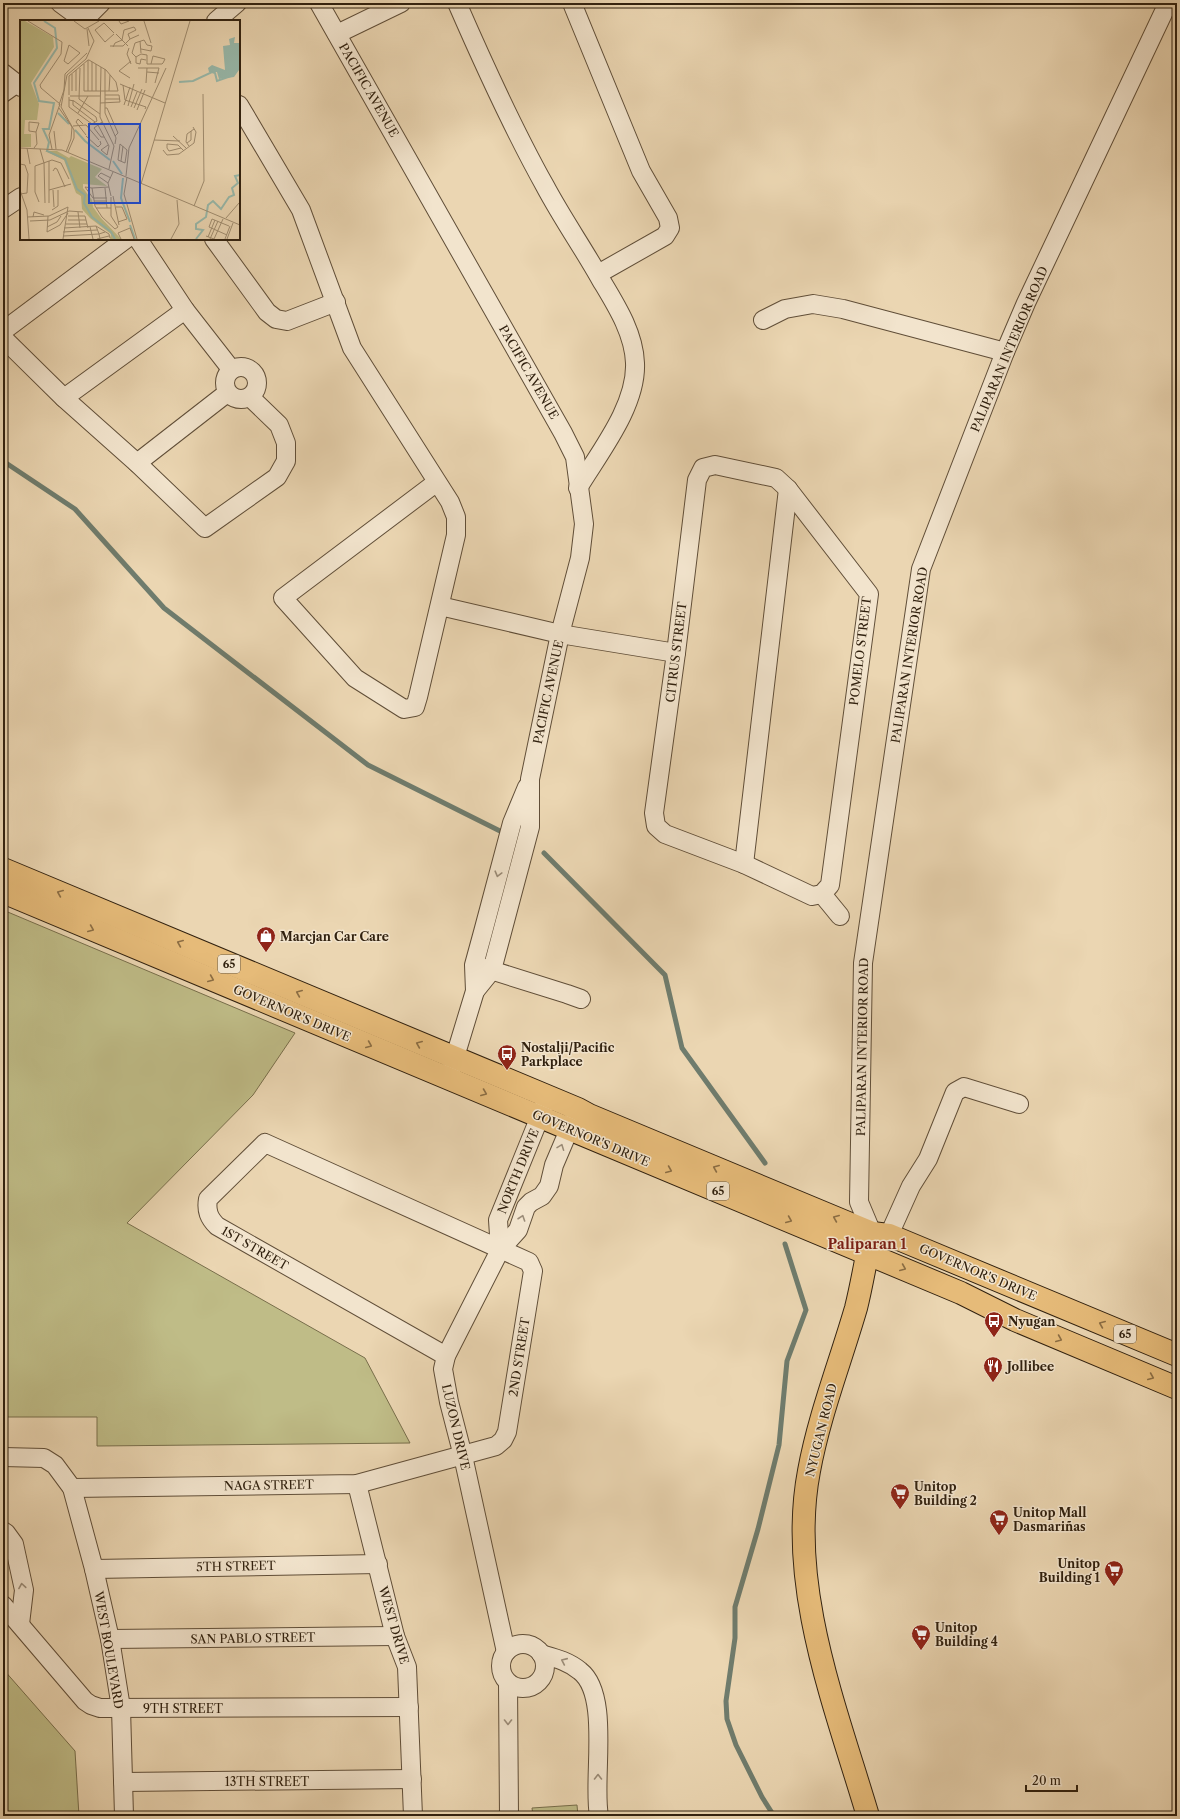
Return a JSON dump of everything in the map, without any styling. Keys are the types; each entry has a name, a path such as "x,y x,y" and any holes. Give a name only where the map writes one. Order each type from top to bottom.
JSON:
{"main road":[{"name":"GOVERNOR'S DRIVE","path":"3,869 452,1069"},
{"name":"GOVERNOR'S DRIVE","path":"3,892 452,1069 544,1107 568,1128 876,1240 1177,1355"},
{"name":"GOVERNOR'S DRIVE","path":"544,1107 578,1109 876,1240 961,1292 1015,1320 1177,1388"},
{"name":"NYUGAN ROAD","path":"868,1816 822,1660 812,1615 805,1562 804,1512 810,1464 823,1414 876,1240"}],"street":[{"path":"60,3 75,14 89,15 101,3"},
{"path":"217,20 238,3"},
{"name":"PACIFIC AVENUE","path":"319,3 563,433 575,458 584,524 580,558 560,634 530,779 512,822 482,932 474,965 475,991 452,1069"},
{"path":"337,34 401,3"},
{"path":"457,3 494,88 545,186 598,274 632,338 635,363 632,388 623,414 578,488"},
{"path":"572,3 641,171 668,218 670,228 665,236 598,274"},
{"name":"PALIPARAN INTERIOR ROAD","path":"876,1240 859,1202 863,963 921,569 1005,352 1026,303 1168,3"},
{"path":"240,107 301,210 352,348 450,502 456,517 456,535 418,697 415,707 404,709 355,678 283,598 437,482"},
{"path":"3,209 20,198"},
{"path":"3,331 125,240"},
{"path":"139,240 185,310 231,369"},
{"path":"215,240 267,312 276,319 287,321 336,302"},
{"path":"763,320 785,309 813,304 843,309 1005,352"},
{"path":"64,398 185,310"},
{"path":"3,338 64,398 137,463 206,528 277,477 286,461 286,443 279,425 251,398"},
{"path":"244,366 256,374 258,386 251,398 238,400 227,393 224,380 231,369 244,366"},
{"path":"137,463 227,393"},
{"name":"POMELO STREET","path":"703,468 715,465 776,478 788,489 868,594 830,885 817,895"},
{"name":"CITRUS STREET","path":"703,468 697,480 676,653 654,813 656,826 665,834 744,864"},
{"path":"788,489 744,864 817,895 840,916"},
{"path":"440,606 560,634 676,653"},
{"name":"PACIFIC AVENUE","path":"475,991 492,970 523,854 530,827 530,779"},
{"path":"505,849 523,854"},
{"path":"482,932 501,936"},
{"path":"474,965 581,999"},
{"path":"876,1240 928,1159 955,1092 964,1087 1019,1104"},
{"name":"NORTH DRIVE","path":"500,1250 498,1220 544,1107"},
{"name":"NORTH DRIVE","path":"500,1250 518,1230 526,1207 531,1202 542,1196 549,1186 554,1165 568,1128 578,1109"},
{"name":"1ST STREET","path":"446,1356 217,1226 210,1219 206,1208 208,1199 265,1143 500,1250"},
{"name":"LUZON DRIVE","path":"500,1250 446,1356 443,1369 449,1402 463,1456 499,1615 512,1649"},
{"name":"2ND STREET","path":"463,1456 496,1446 503,1440 507,1432 533,1271 529,1262 500,1250"},
{"name":"NAGA STREET","path":"72,1488 357,1484 463,1456"},
{"path":"3,1457 44,1458 55,1465 72,1488"},
{"name":"WEST DRIVE","path":"357,1484 396,1636 407,1667 413,1816"},
{"name":"WEST BOULEVARD","path":"72,1488 94,1568 110,1639 121,1708 124,1816"},
{"path":"3,1532 6,1533 14,1544 24,1590 20,1624"},
{"name":"5TH STREET","path":"94,1568 378,1564"},
{"name":"9TH STREET","path":"3,1605 85,1701 100,1708 409,1707"},
{"name":"SAN PABLO STREET","path":"110,1639 396,1636"},
{"path":"541,1654 544,1668 540,1680 528,1688 514,1687 508,1683 504,1677 501,1664 512,1649 531,1646 541,1654 564,1660 581,1672 592,1687 598,1718 599,1816"},
{"path":"508,1683 509,1816"},
{"name":"13TH STREET","path":"123,1782 412,1779"}],"shaded area":[{"path":"3,910 295,1033 253,1095 127,1223 365,1358 410,1443 97,1446 97,1417 3,1417"},
{"path":"3,1669 75,1751 79,1816 3,1816"},
{"path":"577,1805 578,1816 533,1816 532,1808"}],"waterway":[{"path":"3,461 75,509 164,608 368,765 502,832"},
{"path":"544,853 665,975 682,1048 765,1163"},
{"path":"774,1816 762,1797 736,1745 727,1719 726,1701 735,1638 735,1607 758,1529 779,1445 787,1361 806,1310 785,1244"}],"place":[{"name":"Marcjan Car Care","path":"266,953"},
{"name":"Nostalji/Pacific Parkplace","path":"507,1071"},
{"name":"Nyugan","path":"994,1338"},
{"name":"Jollibee","path":"993,1383"},
{"name":"Unitop Building 2","path":"900,1510"},
{"name":"Unitop Mall Dasmariñas","path":"999,1536"},
{"name":"Unitop Building 1","path":"1114,1587"},
{"name":"Unitop Building 4","path":"921,1651"}],"district":[{"name":"Paliparan 1","path":"867,1244"}]}
